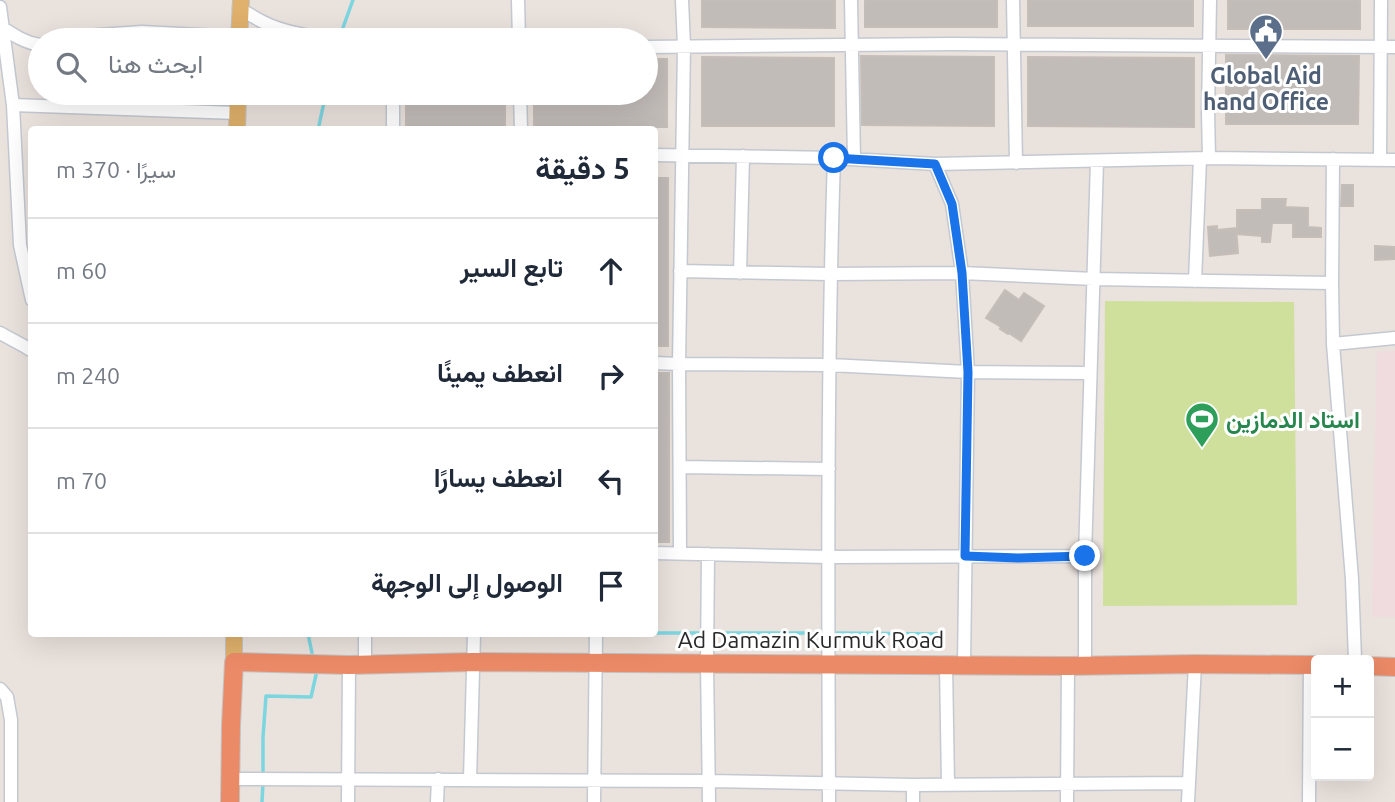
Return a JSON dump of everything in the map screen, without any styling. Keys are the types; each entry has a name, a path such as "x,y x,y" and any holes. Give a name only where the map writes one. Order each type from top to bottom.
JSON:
{"highway":[{"name":"Ad Damazin Kurmuk Road","path":"234,663 1311,665"},
{"path":"230,802 234,663"},
{"path":"1374,666 1395,667"}],"main road":[{"path":"239,28 240,4"},
{"path":"234,637 234,663"}],"street":[{"path":"518,0 519,28"},
{"path":"680,554 678,364 684,46 682,0"},
{"path":"850,0 854,159"},
{"path":"1013,0 1016,163"},
{"path":"1195,281 1208,111 1210,0"},
{"path":"1380,160 1388,47 1381,0"},
{"path":"240,4 264,23 276,28"},
{"path":"0,7 13,105 28,263"},
{"path":"3,28 28,43"},
{"path":"658,47 1388,47"},
{"path":"13,105 237,121"},
{"path":"393,105 393,126"},
{"path":"520,105 521,126"},
{"path":"658,155 834,158 935,164 1205,158 1395,160"},
{"path":"740,272 743,156"},
{"path":"829,802 830,274 834,158"},
{"path":"1333,159 1333,344 1352,579 1355,655"},
{"path":"1068,802 1085,556 1097,161"},
{"path":"935,164 952,204 962,273 968,372 965,556 948,784"},
{"path":"680,271 962,273 1094,279 1332,283"},
{"path":"0,333 28,349"},
{"path":"1333,344 1395,338"},
{"path":"658,363 1090,373"},
{"path":"680,467 829,469"},
{"path":"658,553 1018,558 1085,556"},
{"path":"708,554 709,802"},
{"path":"348,802 357,665 364,637"},
{"path":"470,780 474,637"},
{"path":"594,802 596,637"},
{"path":"1188,802 1195,664"},
{"path":"0,689 7,697 11,720 11,802"},
{"path":"1308,802 1311,718"},
{"path":"230,779 913,785 1188,783"},
{"path":"437,802 438,779"},
{"path":"913,785 913,802"}],"shaded area":[{"path":"1395,351 1395,617 1372,617 1377,352"}],"green space":[{"path":"1105,301 1294,302 1297,605 1103,606"}],"building":[{"path":"702,0 835,0 835,28 702,27"},
{"path":"865,0 997,0 997,27 865,27"},
{"path":"1028,0 1193,0 1193,26 1028,26"},
{"path":"1228,0 1360,0 1360,29 1228,29"},
{"path":"1226,55 1359,56 1358,124 1226,124"},
{"path":"861,56 994,57 994,126 862,125"},
{"path":"702,57 834,58 834,126 702,126"},
{"path":"1028,57 1194,58 1194,127 1028,126"},
{"path":"658,59 667,59 667,127 534,126 534,105 658,105"},
{"path":"406,105 505,105 505,126 406,126"},
{"path":"658,178 668,178 668,346 658,346"},
{"path":"1342,185 1353,185 1353,206 1341,206"},
{"path":"1262,199 1286,199 1285,207 1308,208 1308,227 1321,228 1321,237 1293,237 1293,223 1272,223 1270,242 1262,242 1262,236 1237,234 1237,210 1262,210"},
{"path":"1217,226 1217,230 1236,228 1238,253 1210,256 1208,227"},
{"path":"1375,246 1395,247 1395,259 1375,260"},
{"path":"1005,290 1019,300 1024,293 1044,306 1021,341 986,318"},
{"path":"658,373 669,373 669,542 658,542"}],"waterway":[{"path":"343,28 353,0"},
{"path":"319,126 323,105"},
{"path":"658,633 824,633"},
{"path":"832,633 938,634"},
{"path":"309,637 312,653"},
{"path":"263,775 266,696 311,697 316,675"},
{"path":"262,802 263,783"}],"place":[{"name":"Global Aid hand Office","path":"1266,61"},
{"name":"استاد الدمازين","path":"1202,449"}],"route":[{"path":"834,158 935,164 952,204 962,273 968,372 965,556 1085,556"}]}
